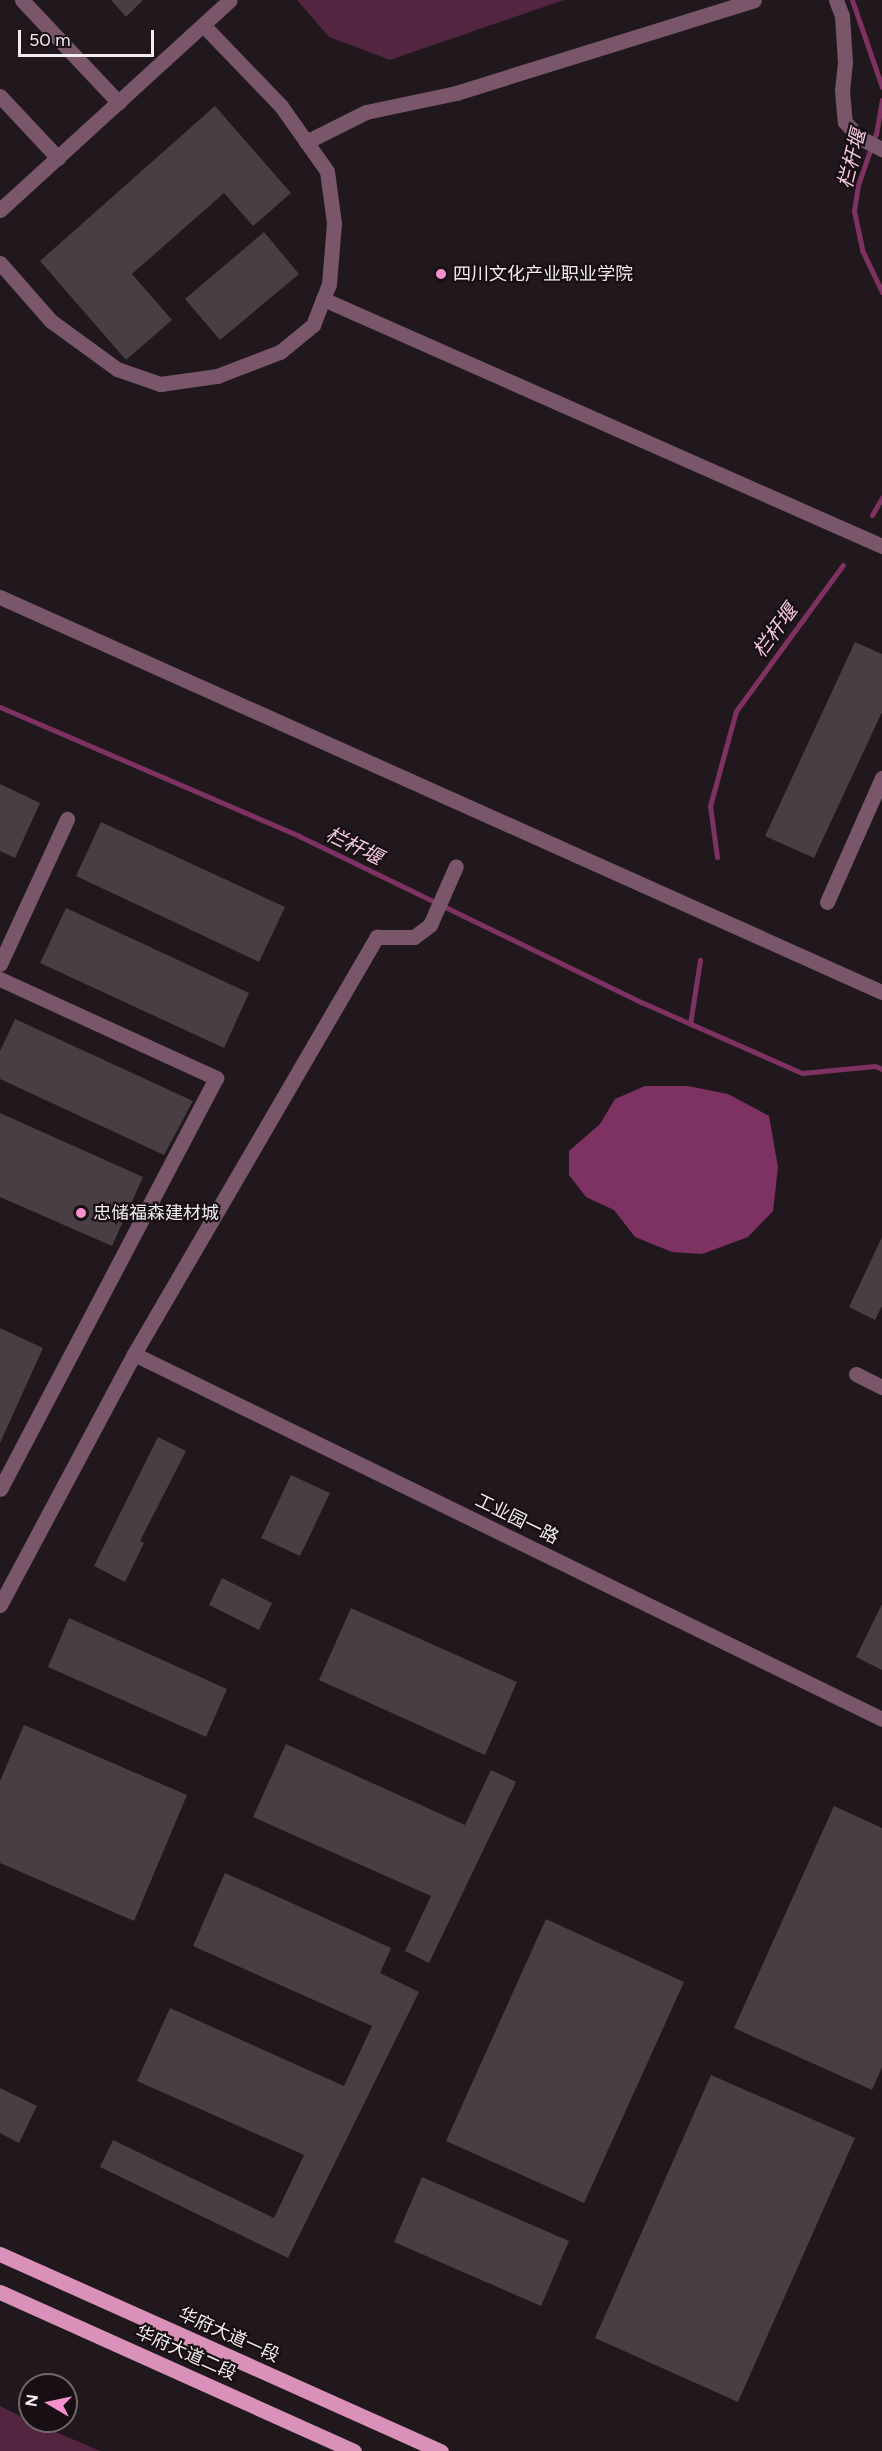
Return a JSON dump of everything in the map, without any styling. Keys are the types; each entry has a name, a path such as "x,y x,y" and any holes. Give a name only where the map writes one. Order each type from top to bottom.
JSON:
{"main road":[{"name":"华府大道一段","path":"0,2254 441,2451"},
{"name":"华府大道二段","path":"0,2292 354,2451"}],"street":[{"path":"22,0 119,103"},
{"path":"0,210 230,0"},
{"path":"306,142 366,112 456,93 754,0"},
{"path":"836,0 842,16 844,39 845,62 842,90 845,122 860,138 882,149"},
{"path":"0,263 51,321 117,369 160,384 217,376 280,352 313,325 329,284 334,223 327,171 281,106 204,26"},
{"path":"0,96 58,158"},
{"path":"323,299 882,546"},
{"path":"0,597 882,993"},
{"path":"827,902 878,796 882,778"},
{"path":"0,964 67,819"},
{"path":"0,1605 134,1354 377,937 414,937 430,925 456,866"},
{"path":"0,979 216,1078 0,1489"},
{"name":"工业园一路","path":"134,1354 882,1719"},
{"path":"856,1374 882,1387"}],"shaded area":[{"path":"297,0 564,0 390,60 329,37"},
{"path":"645,1086 688,1086 728,1094 769,1116 778,1167 773,1211 748,1237 702,1254 672,1252 635,1237 614,1210 586,1197 569,1175 569,1151 600,1124 615,1099"},
{"path":"0,2406 18,2415 18,2433 58,2433 100,2451 0,2451"}],"building":[{"path":"111,0 143,0 126,17"},
{"path":"215,106 291,193 253,226 224,193 132,274 172,320 126,360 40,261"},
{"path":"264,232 299,274 220,340 185,299"},
{"path":"855,642 882,654 882,712 814,858 765,836"},
{"path":"0,784 40,803 15,858 0,851"},
{"path":"101,822 285,907 259,962 76,876"},
{"path":"66,908 249,993 224,1048 40,963"},
{"path":"15,1019 193,1101 164,1155 0,1079 0,1051"},
{"path":"0,1113 143,1177 112,1246 0,1197"},
{"path":"882,1237 882,1306 875,1320 849,1307"},
{"path":"0,1328 43,1348 0,1443"},
{"path":"158,1437 186,1451 140,1541 144,1543 125,1582 94,1566"},
{"path":"291,1475 330,1493 300,1556 261,1538"},
{"path":"222,1578 272,1603 259,1630 209,1605"},
{"path":"882,1604 882,1670 856,1657"},
{"path":"351,1608 517,1682 485,1755 319,1680"},
{"path":"69,1618 227,1689 206,1737 48,1667"},
{"path":"24,1725 187,1795 134,1921 0,1863 0,1781"},
{"path":"286,1744 465,1825 491,1770 516,1782 429,1963 405,1951 431,1896 253,1817"},
{"path":"834,1806 882,1828 882,2067 872,2090 734,2028"},
{"path":"225,1873 391,1948 380,1973 419,1992 288,2258 100,2167 113,2140 274,2218 304,2155 137,2081 170,2008 344,2086 372,2026 193,1946"},
{"path":"546,1919 684,1982 584,2203 446,2141"},
{"path":"711,2075 855,2138 738,2402 595,2338"},
{"path":"0,2088 37,2106 19,2143 0,2133"},
{"path":"422,2177 569,2241 541,2306 394,2242"}],"waterway":[{"name":"栏杆堰","path":"852,0 882,87"},
{"name":"栏杆堰","path":"882,100 876,133 858,185 854,211 862,250 882,292"},
{"name":"栏杆堰","path":"872,515 882,498"},
{"name":"栏杆堰","path":"717,857 710,806 736,711 843,565"},
{"name":"栏杆堰","path":"0,707 299,836 641,1002 802,1073 875,1066 882,1069"},
{"name":"栏杆堰","path":"690,1024 700,960"}],"place":[{"name":"四川文化产业职业学院","path":"441,274"},
{"name":"忠储福森建材城","path":"81,1213"}]}
